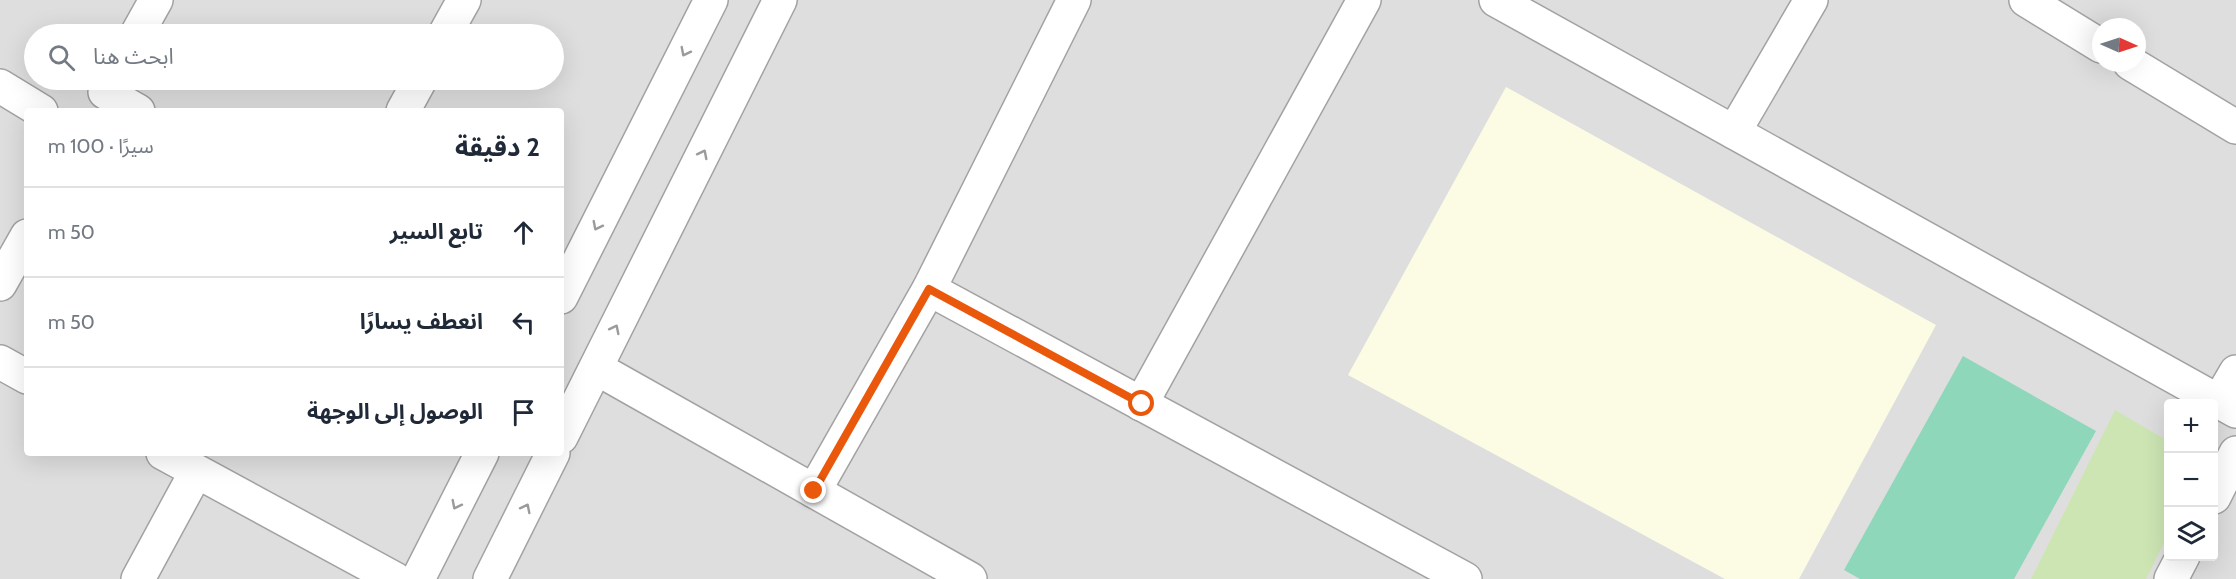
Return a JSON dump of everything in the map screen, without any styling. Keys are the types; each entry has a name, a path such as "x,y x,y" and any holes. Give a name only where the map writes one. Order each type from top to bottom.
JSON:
{"street":[{"path":"143,24 156,0"},
{"path":"451,24 464,0"},
{"path":"564,291 711,0"},
{"path":"564,431 780,0"},
{"path":"814,491 929,289 1074,0"},
{"path":"1142,404 1364,0"},
{"path":"1734,132 1811,0"},
{"path":"2026,0 2092,40"},
{"path":"1512,4 1734,132 2228,406 2236,372"},
{"path":"2145,72 2236,128"},
{"path":"0,86 36,108"},
{"path":"405,108 415,90"},
{"path":"104,94 132,108"},
{"path":"0,284 24,241"},
{"path":"929,289 1465,579"},
{"path":"0,362 24,375"},
{"path":"596,368 970,579"},
{"path":"2218,489 2236,453"},
{"path":"168,456 395,579"},
{"path":"418,579 480,456"},
{"path":"490,579 552,456"},
{"path":"138,579 196,472"},
{"path":"2171,579 2180,561"}],"shaded area":[{"path":"0,0 2236,0 2236,579 0,579"},
{"path":"1506,87 1936,325 1799,579 1725,579 1348,375"}],"green space":[{"path":"1963,356 2096,431 2014,579 1860,579 1844,570"},
{"path":"2115,410 2164,439 2164,543 2146,579 2031,579"}],"route":[{"path":"814,491 929,289 1142,404"}]}
